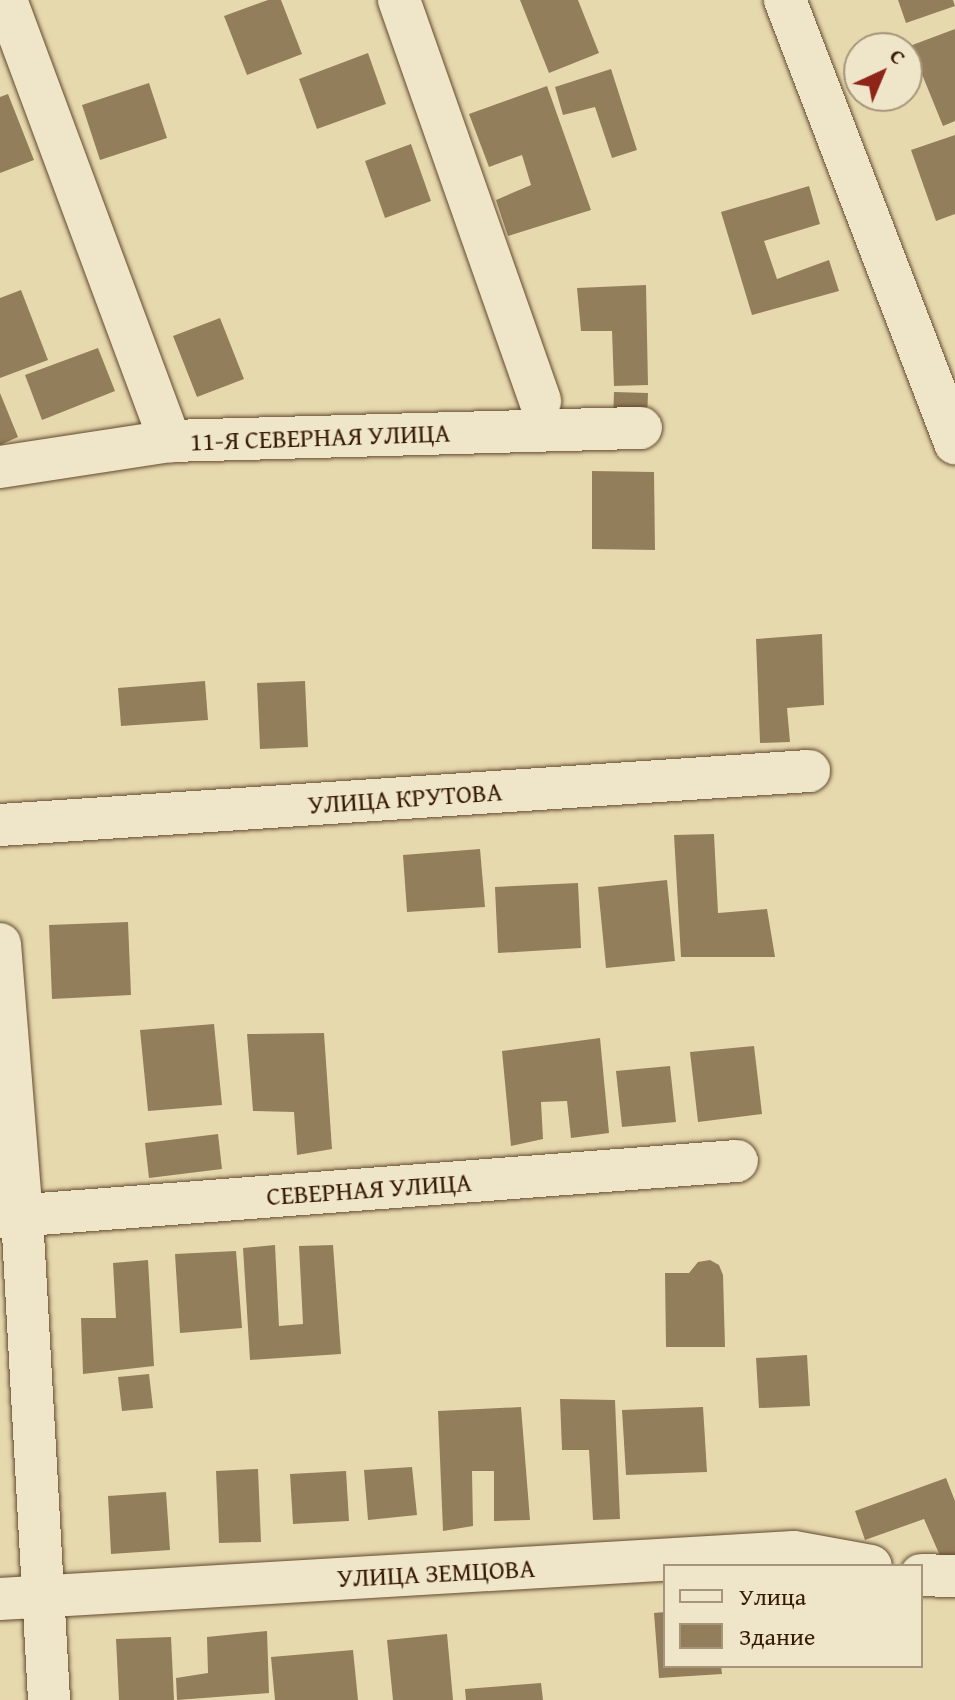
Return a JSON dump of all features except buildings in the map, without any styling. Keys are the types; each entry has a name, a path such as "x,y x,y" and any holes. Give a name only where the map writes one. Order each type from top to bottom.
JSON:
{"street":[{"path":"6,0 170,441"},
{"path":"399,0 540,401"},
{"path":"785,0 955,444"},
{"name":"11-Я СЕВЕРНАЯ УЛИЦА","path":"0,467 170,441 641,428"},
{"name":"УЛИЦА КРУТОВА","path":"0,825 809,771"},
{"path":"0,944 11,1216 49,1700"},
{"name":"СЕВЕРНАЯ УЛИЦА","path":"11,1216 737,1161"},
{"name":"УЛИЦА ЗЕМЦОВА","path":"0,1599 794,1552 860,1564"},
{"path":"923,1575 955,1576"}]}
